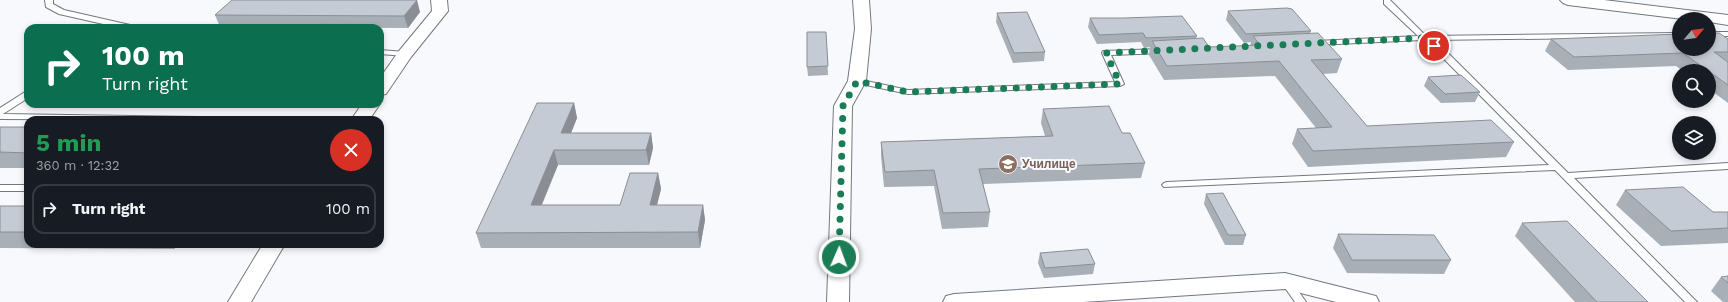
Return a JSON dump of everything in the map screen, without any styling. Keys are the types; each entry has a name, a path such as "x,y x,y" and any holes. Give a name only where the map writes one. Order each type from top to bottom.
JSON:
{"street":[{"path":"384,84 405,54 440,11 439,0"},
{"path":"838,302 843,106 857,81 863,29 862,0"},
{"path":"1568,0 1609,2 1728,20"},
{"path":"239,302 272,248"},
{"path":"954,302 1125,297 1286,281 1368,302"}],"lane":[{"path":"49,0 49,5 62,12 112,24"},
{"path":"1388,2 1424,38 1444,54 1692,302"},
{"path":"1716,34 1728,34"},
{"path":"1305,44 1424,38 1672,35"},
{"path":"857,81 908,92 1120,84 1106,53 1170,50"},
{"path":"384,52 405,54"},
{"path":"0,112 24,97"},
{"path":"0,116 24,116"},
{"path":"1566,176 1728,166"},
{"path":"1167,185 1557,167"},
{"path":"0,188 24,188"},
{"path":"1286,281 1301,302"}],"building":[{"path":"232,0 417,0 404,16 215,15"},
{"path":"1292,9 1311,31 1246,34 1228,11"},
{"path":"1027,12 1045,52 1014,53 997,13"},
{"path":"1182,16 1197,36 1146,38 1143,33 1099,35 1090,18 1124,18"},
{"path":"807,32 826,32 828,66 807,67"},
{"path":"1318,33 1342,59 1311,60 1367,126 1491,120 1514,142 1313,151 1297,129 1332,127 1279,61 1167,66 1152,41 1203,38 1209,47 1260,45 1253,36"},
{"path":"1716,33 1719,33 1728,39 1728,52 1716,52"},
{"path":"1672,34 1672,53 1574,57 1551,39"},
{"path":"1716,53 1728,62 1728,85 1716,76 1716,64 1698,64 1687,56 1716,56"},
{"path":"1461,75 1480,92 1445,94 1428,77"},
{"path":"537,103 574,103 561,133 651,133 646,150 554,150 531,205 620,205 630,173 658,173 650,205 703,205 698,232 476,233"},
{"path":"1109,106 1122,133 1130,133 1145,163 979,169 990,212 943,213 934,170 885,172 881,142 1053,136 1043,109"},
{"path":"0,127 24,127 24,153 0,152"},
{"path":"1683,187 1713,212 1728,212 1728,228 1671,231 1625,190"},
{"path":"1223,193 1246,235 1228,235 1206,194"},
{"path":"0,206 24,206 24,232 0,232"},
{"path":"1567,221 1648,302 1597,302 1522,223"},
{"path":"1338,234 1434,235 1451,260 1352,260"},
{"path":"1088,249 1095,264 1045,268 1040,253"},
{"path":"1728,276 1728,283 1721,277"}],"place":[{"name":"Училище","path":"1008,164"}],"route":[{"path":"839,257 843,106 857,81 908,92 1120,84 1106,53 1424,38 1434,46"}]}
